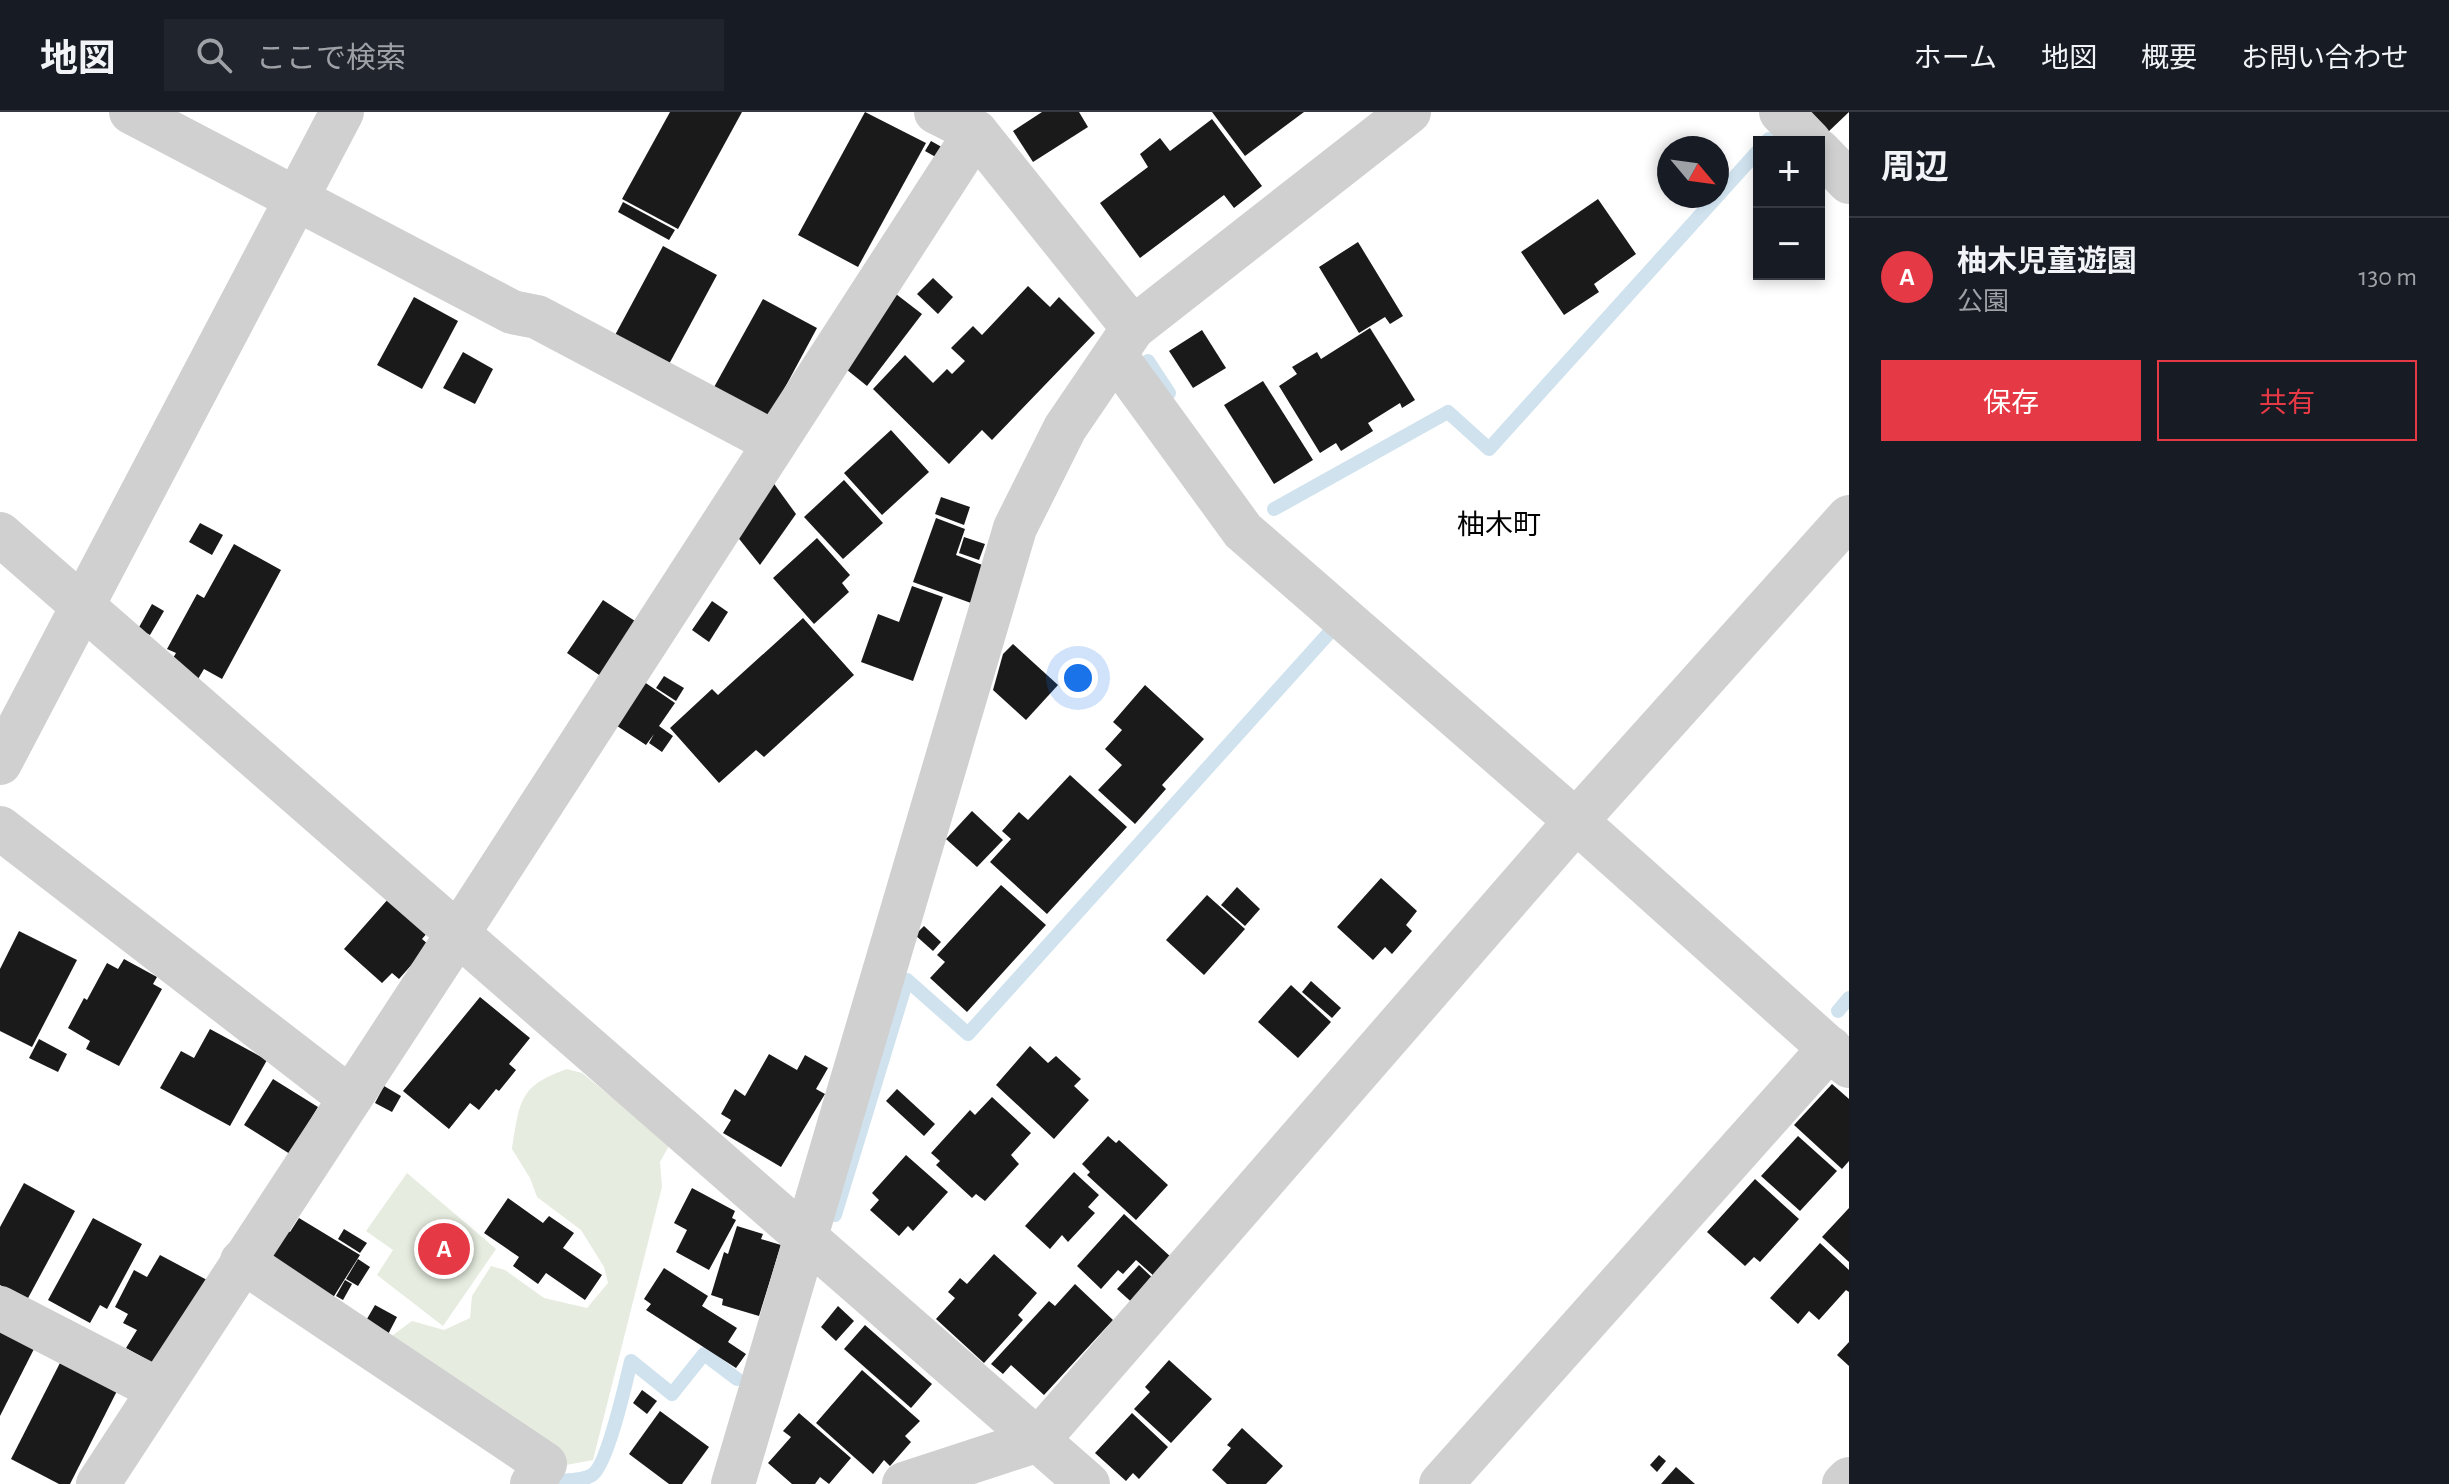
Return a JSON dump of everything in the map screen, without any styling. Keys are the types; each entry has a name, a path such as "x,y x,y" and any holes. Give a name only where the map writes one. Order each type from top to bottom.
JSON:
{"street":[{"path":"131,112 512,312 537,317 775,443"},
{"path":"0,763 342,112"},
{"path":"936,112 976,132 1124,341 1243,531 1576,821 1839,1057 1441,1484"},
{"path":"733,1484 1015,528 1065,428 1124,341 1362,125 1409,112"},
{"path":"1781,112 1804,136"},
{"path":"98,1484 976,132"},
{"path":"1825,157 1849,182"},
{"path":"904,1484 1038,1440 1576,821 1849,517"},
{"path":"0,534 1088,1484"},
{"path":"0,828 350,1098"},
{"path":"242,1261 545,1464 532,1484"},
{"path":"0,1308 159,1390"},
{"path":"1844,1484 1849,1479"}],"shaded area":[{"path":"567,1069 582,1073 670,1144 660,1162 662,1187 593,1460 561,1466 386,1347 393,1335 412,1321 444,1330 470,1318 472,1296 491,1266 505,1270 544,1298 587,1308 608,1283 604,1267 581,1230 537,1197 530,1178 512,1149 520,1108 530,1089"},
{"path":"407,1173 496,1249 443,1326 377,1275 393,1250 366,1231"}],"building":[{"path":"670,112 742,112 678,229 622,199"},
{"path":"865,112 926,143 858,267 798,235"},
{"path":"1042,112 1079,112 1088,127 1033,162 1013,131"},
{"path":"1212,112 1304,112 1245,156"},
{"path":"1808,112 1849,112 1827,133"},
{"path":"1212,119 1262,186 1234,208 1224,195 1140,258 1100,203 1148,167 1140,154 1160,138 1170,151"},
{"path":"931,141 947,150 941,160 925,151"},
{"path":"1598,199 1636,254 1594,284 1599,292 1564,315 1521,252"},
{"path":"623,202 675,230 669,240 618,212"},
{"path":"1358,242 1403,316 1390,324 1385,317 1359,333 1319,267"},
{"path":"663,246 717,275 668,366 614,337"},
{"path":"933,278 953,297 938,314 917,294"},
{"path":"1028,286 1050,307 1059,297 1095,333 992,440 982,430 949,464 873,389 905,355 933,383 947,369 952,374 965,361 951,348 973,326 982,335"},
{"path":"896,294 922,314 867,386 841,365"},
{"path":"414,297 458,321 422,389 377,365"},
{"path":"763,299 817,328 768,419 713,389"},
{"path":"1370,328 1415,400 1402,408 1400,403 1368,423 1373,431 1341,451 1336,443 1320,453 1279,386 1297,374 1292,367 1317,352 1321,359"},
{"path":"1202,330 1226,368 1193,388 1169,351"},
{"path":"463,352 493,369 475,404 443,388"},
{"path":"1263,381 1313,460 1274,484 1224,405"},
{"path":"891,430 929,472 882,515 844,473"},
{"path":"844,480 883,523 843,559 804,517"},
{"path":"772,481 796,514 760,565 736,535"},
{"path":"941,497 970,507 964,525 935,514"},
{"path":"936,518 965,529 956,555 985,566 971,603 913,582"},
{"path":"200,523 223,535 212,555 189,542"},
{"path":"964,537 985,544 979,560 959,553"},
{"path":"817,538 850,575 842,583 849,592 814,624 773,578"},
{"path":"234,544 281,570 222,679 204,669 198,679 170,663 176,653 167,649 197,594 204,598"},
{"path":"912,586 943,597 913,681 861,662 878,614 899,622"},
{"path":"603,600 638,623 602,677 567,653"},
{"path":"712,601 728,612 709,642 692,630"},
{"path":"152,604 164,611 150,635 138,629"},
{"path":"803,618 854,675 764,757 756,750 719,783 670,728 712,689 718,695"},
{"path":"1013,644 1058,685 1026,720 993,690 1003,654"},
{"path":"664,676 684,688 676,701 656,688"},
{"path":"637,677 675,703 659,726 673,736 662,752 649,743 654,734 646,745 608,720"},
{"path":"1145,685 1204,739 1162,785 1166,789 1135,824 1098,790 1122,765 1105,749 1122,730 1113,722"},
{"path":"1070,775 1127,827 1047,914 990,862 1011,839 1002,831 1019,812 1028,820"},
{"path":"972,811 1003,840 977,867 946,839"},
{"path":"1381,878 1417,911 1406,925 1412,931 1392,954 1385,947 1373,960 1337,927"},
{"path":"1001,885 1046,925 967,1012 930,978 945,962 937,955"},
{"path":"1237,887 1260,909 1245,926 1221,905"},
{"path":"1207,895 1245,929 1204,975 1166,940"},
{"path":"389,898 428,932 422,939 429,945 399,979 392,973 382,983 344,949"},
{"path":"924,926 941,942 933,951 915,935"},
{"path":"19,931 77,960 32,1047 0,1031 0,969"},
{"path":"124,959 157,977 153,984 162,989 119,1066 86,1049 90,1041 68,1028 107,963 118,969"},
{"path":"1311,981 1341,1008 1332,1018 1302,992"},
{"path":"1291,985 1331,1022 1298,1058 1258,1022"},
{"path":"480,997 530,1038 509,1064 516,1070 499,1091 496,1089 479,1110 470,1103 449,1129 403,1091"},
{"path":"210,1029 267,1060 230,1126 160,1088 181,1051 194,1058"},
{"path":"39,1039 67,1054 58,1072 29,1058"},
{"path":"1030,1046 1048,1063 1056,1056 1081,1079 1074,1086 1089,1100 1054,1139 996,1085"},
{"path":"769,1054 797,1070 805,1055 828,1068 816,1089 825,1094 781,1167 723,1133 731,1120 721,1114 735,1089 745,1096"},
{"path":"273,1079 318,1107 290,1154 244,1125"},
{"path":"1832,1084 1849,1099 1849,1161 1842,1169 1794,1125"},
{"path":"384,1086 401,1096 392,1112 375,1103"},
{"path":"897,1089 935,1124 924,1136 886,1101"},
{"path":"992,1097 1031,1133 1011,1155 1019,1164 985,1201 976,1194 972,1198 936,1165 940,1161 931,1153 970,1110 975,1115"},
{"path":"1108,1136 1116,1143 1119,1140 1168,1185 1136,1220 1087,1175 1090,1172 1082,1164"},
{"path":"1798,1136 1837,1171 1800,1211 1761,1176"},
{"path":"906,1155 948,1192 913,1231 908,1226 899,1236 870,1210 879,1200 872,1193"},
{"path":"1074,1172 1099,1195 1088,1207 1095,1213 1068,1242 1062,1235 1050,1249 1025,1226"},
{"path":"1755,1179 1799,1219 1760,1262 1754,1257 1745,1266 1707,1232"},
{"path":"24,1183 75,1211 27,1300 0,1285 0,1227"},
{"path":"692,1188 735,1211 732,1218 736,1220 709,1270 676,1252 687,1230 674,1223"},
{"path":"508,1198 543,1223 549,1216 574,1233 563,1248 602,1275 585,1300 546,1273 538,1284 513,1266 519,1257 484,1233"},
{"path":"1849,1208 1849,1262 1822,1237"},
{"path":"1124,1214 1172,1258 1155,1277 1136,1260 1123,1274 1118,1270 1101,1289 1077,1266"},
{"path":"93,1218 142,1244 107,1309 100,1305 90,1323 48,1300"},
{"path":"299,1218 360,1255 329,1304 263,1257 282,1227 290,1232"},
{"path":"737,1226 763,1234 761,1239 781,1245 759,1316 722,1305 723,1299 711,1295 724,1252 728,1254"},
{"path":"344,1229 367,1243 360,1253 338,1239"},
{"path":"1820,1243 1849,1270 1849,1292 1846,1290 1819,1320 1809,1311 1798,1324 1770,1298"},
{"path":"994,1254 1037,1293 1018,1315 1023,1320 984,1363 936,1319 955,1298 948,1292 960,1278 967,1284"},
{"path":"160,1255 207,1280 160,1367 126,1348 137,1330 123,1323 128,1314 115,1307 134,1270 147,1277"},
{"path":"358,1259 370,1267 358,1286 346,1279"},
{"path":"1139,1265 1158,1283 1137,1307 1117,1289"},
{"path":"664,1268 708,1296 702,1306 737,1328 728,1342 746,1354 736,1368 646,1310 651,1304 644,1299"},
{"path":"345,1280 352,1284 343,1300 336,1296"},
{"path":"1075,1284 1113,1320 1044,1395 1011,1365 1003,1374 991,1364 1049,1301 1055,1306"},
{"path":"375,1305 397,1317 383,1344 360,1331"},
{"path":"838,1306 854,1321 836,1341 821,1327"},
{"path":"0,1325 37,1343 0,1416"},
{"path":"865,1325 932,1384 911,1408 844,1349"},
{"path":"1849,1342 1849,1366 1837,1355"},
{"path":"62,1359 119,1387 70,1484 59,1484 11,1459"},
{"path":"1169,1360 1212,1399 1171,1443 1134,1409 1150,1392 1145,1387"},
{"path":"862,1370 920,1421 905,1436 911,1442 890,1466 884,1460 873,1474 816,1423"},
{"path":"642,1390 657,1401 647,1414 633,1403"},
{"path":"660,1411 709,1447 682,1484 669,1484 629,1454"},
{"path":"799,1413 851,1458 829,1484 820,1477 815,1484 792,1484 768,1463 791,1437 783,1431"},
{"path":"1132,1413 1168,1447 1139,1479 1133,1473 1126,1481 1095,1453"},
{"path":"1242,1428 1283,1466 1266,1484 1227,1484 1212,1470 1231,1448 1227,1445"},
{"path":"1659,1455 1666,1461 1657,1472 1650,1465"},
{"path":"1676,1467 1695,1484 1661,1484"}],"waterway":[{"path":"1274,509 1448,412 1489,449 1753,157"},
{"path":"1148,361 1169,393"},
{"path":"835,1215 907,980 968,1034 1329,633"},
{"path":"1838,1011 1849,998"},
{"path":"555,1481 584,1478 598,1468 615,1422 631,1361 672,1394 704,1354 737,1379"}],"place":[{"name":"柚木児童遊園","path":"444,1249"}],"district":[{"name":"柚木町","path":"1499,526"}]}
